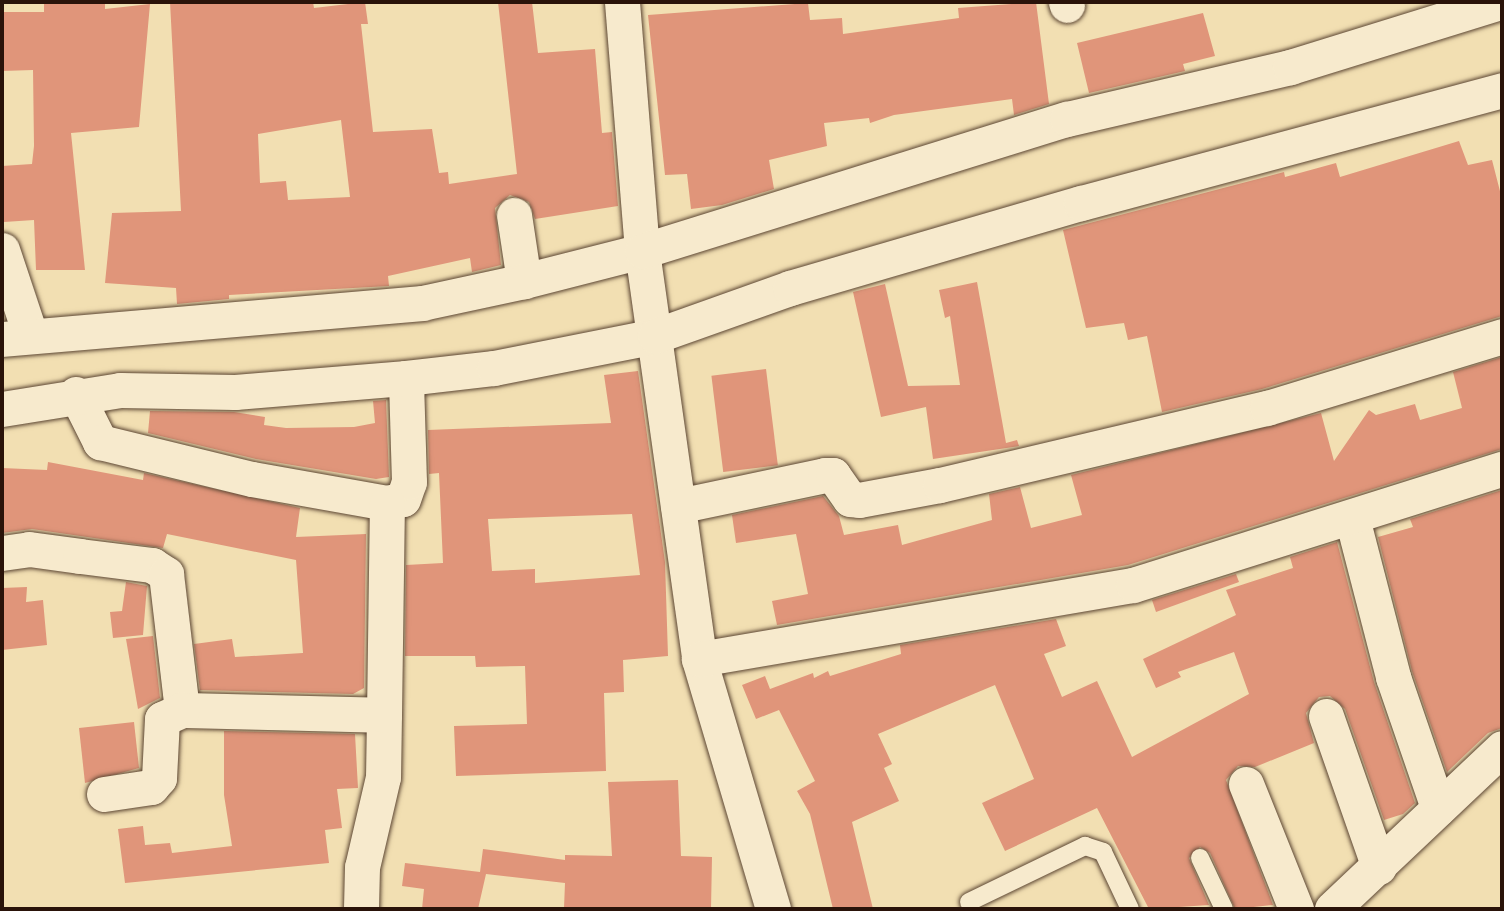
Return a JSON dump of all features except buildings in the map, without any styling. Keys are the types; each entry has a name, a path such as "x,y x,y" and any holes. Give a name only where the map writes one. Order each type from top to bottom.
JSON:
{"street":[{"path":"622,2 642,256 699,659 773,909"},
{"path":"2,250 16,337 269,319 422,303 642,256 1067,119 1290,67 1500,2"},
{"path":"2,409 76,394 235,392 494,368 790,288 1081,203 1502,90"},
{"path":"514,215 524,281"},
{"path":"678,506 825,475 833,475 850,499 859,500 940,485 1267,408 1502,336"},
{"path":"76,394 100,442 252,480 387,503 403,499 410,482 406,378"},
{"path":"699,659 1133,585 1352,519 1502,469"},
{"path":"361,909 362,867 383,777 387,503"},
{"path":"1352,519 1393,677 1438,808"},
{"path":"2,553 67,554 152,565 166,574 182,710"},
{"path":"104,794 151,787 159,778 162,719 182,710 384,715"},
{"path":"1326,716 1379,867"},
{"path":"1332,909 1502,748"},
{"path":"1246,784 1296,909"}],"lane":[{"path":"969,902 1085,846 1103,852 1130,909"},
{"path":"1200,858 1224,909"}]}
